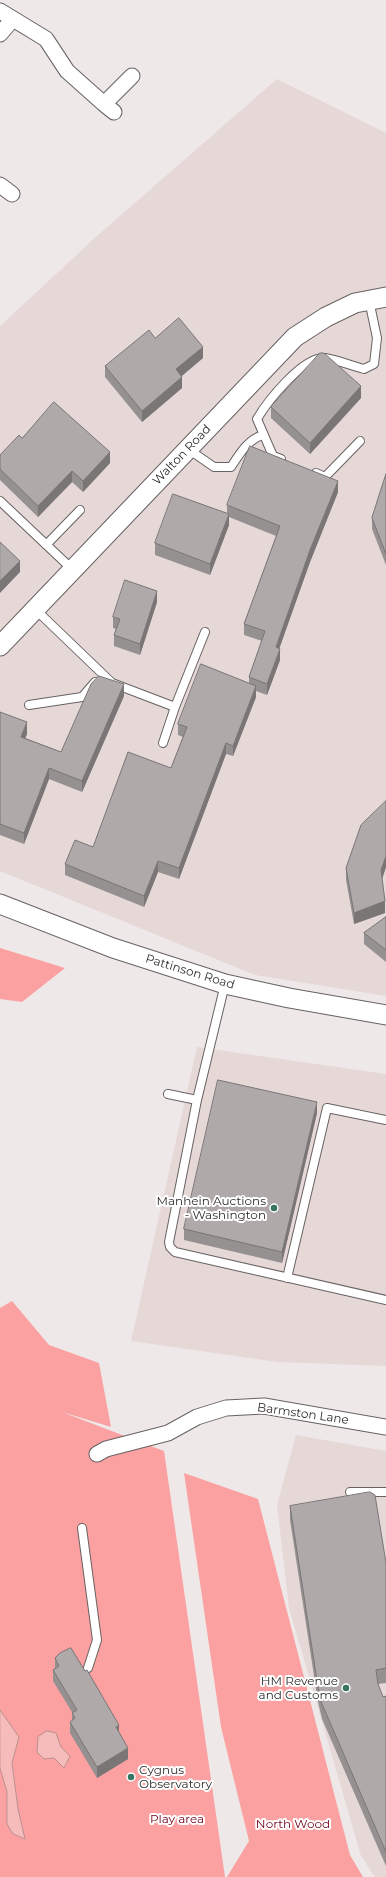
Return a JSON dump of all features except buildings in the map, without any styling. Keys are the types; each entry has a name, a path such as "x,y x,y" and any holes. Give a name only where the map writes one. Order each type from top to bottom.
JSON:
{"street":[{"path":"0,34 6,15 46,39 67,71 109,108 132,76"},
{"path":"0,185 12,194"},
{"name":"Walton Road","path":"0,646 295,337 326,317 355,303 378,299"},
{"name":"Pattinson Road","path":"0,904 113,948 225,984 289,998 386,1015"},
{"name":"Barmston Lane","path":"97,1454 106,1449 168,1433 197,1417 226,1408 264,1406 386,1427"}],"lane":[{"path":"286,461 273,456 257,419 267,402 305,365 324,358 364,369 374,364 378,299"},
{"path":"188,448 214,467 231,467 244,449 257,437 263,435"},
{"path":"306,469 326,477 360,441"},
{"path":"0,502 72,570"},
{"path":"46,545 80,510"},
{"path":"35,609 112,683 175,707"},
{"path":"163,743 175,707 205,632"},
{"path":"29,705 82,697 103,674"},
{"path":"225,984 197,1100 169,1242 170,1247 175,1252 386,1300"},
{"path":"168,1094 197,1100"},
{"path":"287,1278 327,1108 386,1120"},
{"path":"350,1492 386,1492"},
{"path":"82,1528 97,1640 88,1668"}],"shaded area":[{"path":"277,79 386,133 386,996 255,975 0,871 0,326 98,235"},
{"name":"Manhein Auctions - Washington","path":"197,1047 386,1074 386,1366 277,1362 131,1341"},
{"name":"HM Revenue and Customs","path":"296,1435 386,1451 386,1877 375,1877 361,1856 289,1608 277,1505"},
{"path":"0,1710 19,1737 12,1763 18,1809 25,1839 13,1834 7,1824 7,1792 0,1768"},
{"path":"47,1731 56,1733 61,1747 70,1756 64,1768 54,1758 44,1759 37,1752 38,1737"}],"green space":[{"path":"0,948 65,968 22,1002 0,999"},
{"name":"Play area","path":"12,1301 49,1345 99,1363 111,1427 62,1412 164,1451 225,1877 0,1877 0,1308"},
{"name":"North Wood","path":"184,1473 258,1499 350,1855 363,1877 227,1877 249,1841 221,1727"}],"place":[{"name":"Manhein Auctions - Washington","path":"274,1208"},
{"name":"HM Revenue and Customs","path":"346,1688"},
{"name":"Cygnus Observatory","path":"131,1777"}]}
